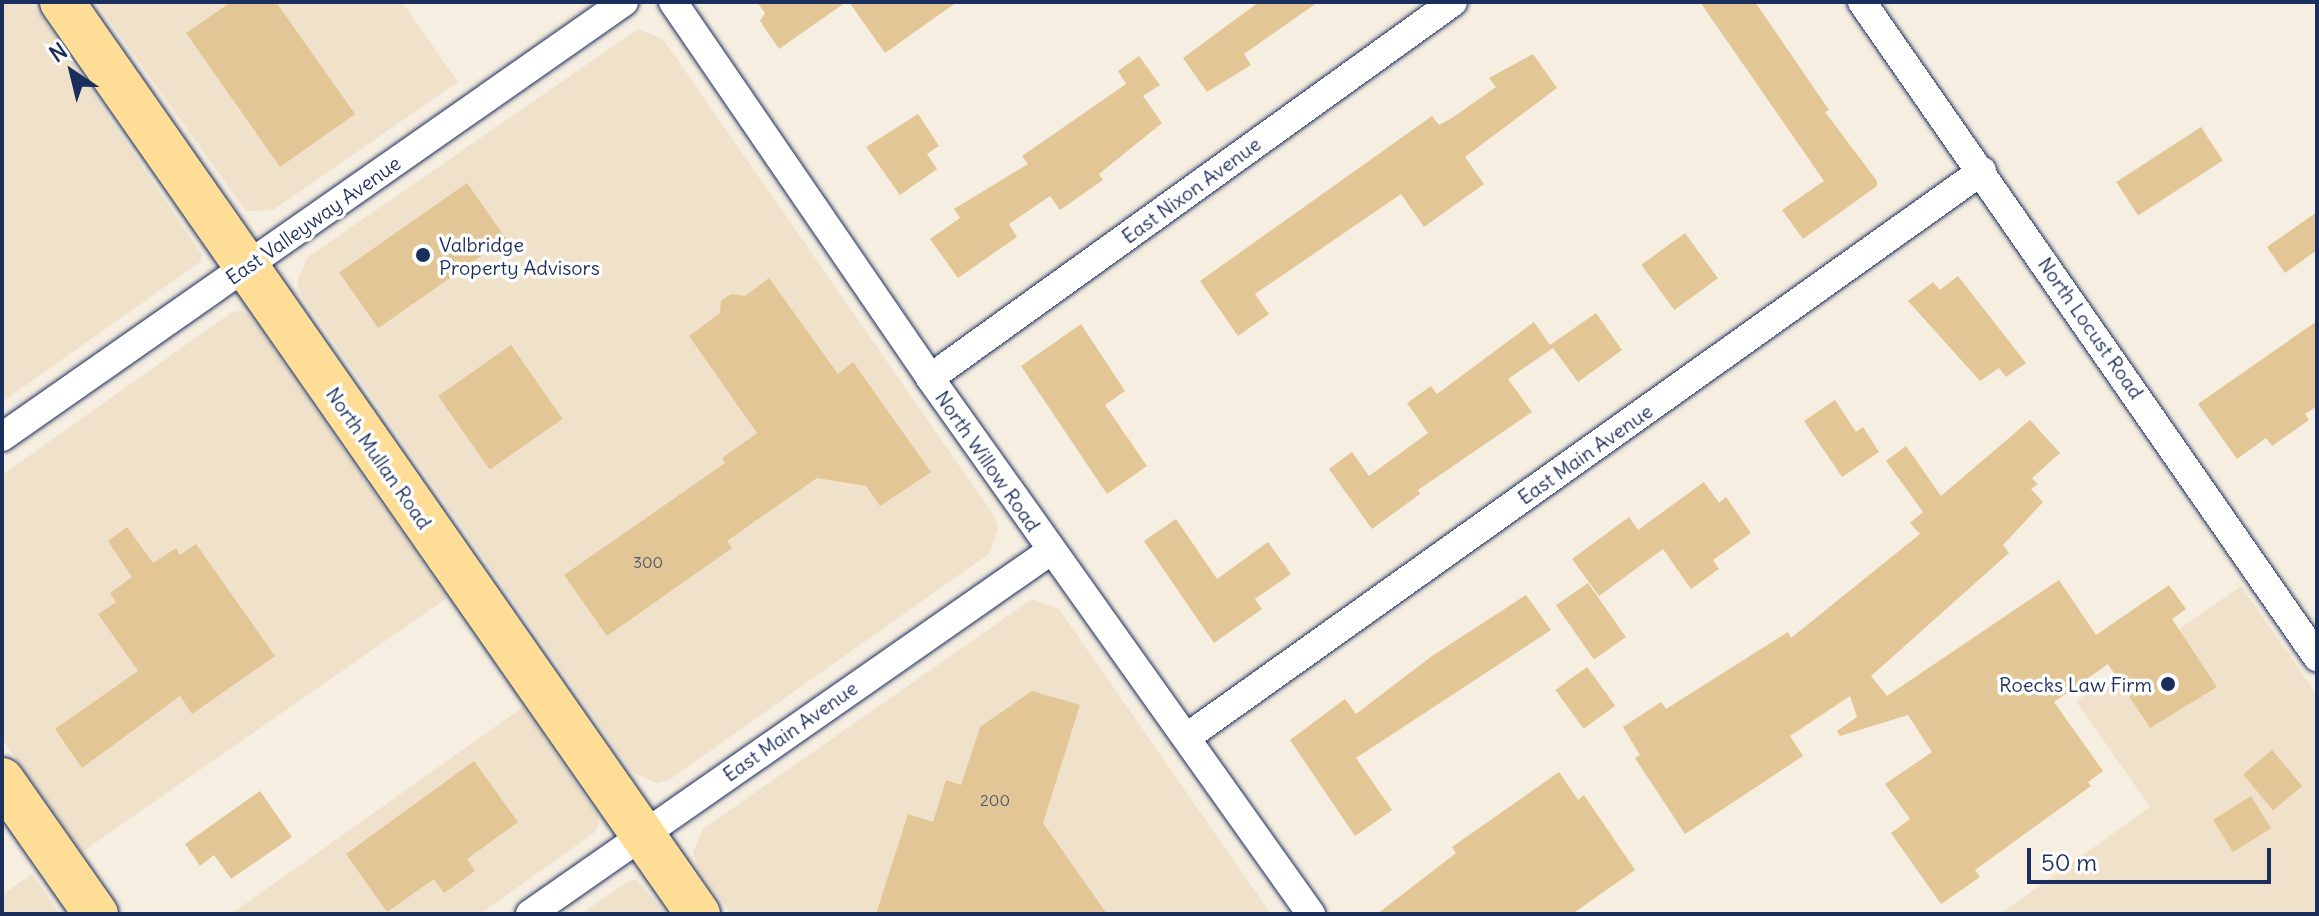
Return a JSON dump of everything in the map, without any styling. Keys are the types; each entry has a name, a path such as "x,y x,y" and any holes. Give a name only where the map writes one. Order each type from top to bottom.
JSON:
{"main road":[{"name":"North Mullan Road","path":"62,2 639,834 698,914"},
{"path":"2,780 96,914"}],"street":[{"name":"East Valleyway Avenue","path":"2,437 624,2"},
{"name":"North Willow Road","path":"673,2 930,378 1311,914"},
{"name":"East Nixon Avenue","path":"930,378 1453,2"},
{"name":"North Locust Road","path":"1862,2 2317,657"},
{"name":"East Main Avenue","path":"1187,737 1982,171"},
{"name":"East Main Avenue","path":"530,914 639,834 1052,550"}],"shaded area":[{"path":"2,2 31,2 202,255 200,262 2,402"},
{"path":"96,2 402,2 458,82 273,210 246,211"},
{"path":"638,29 663,39 995,517 998,529 990,553 669,780 656,783 633,773 301,295 297,281 308,257"},
{"path":"241,311 250,316 447,598 82,852 2,739 2,475 232,312"},
{"path":"2241,586 2317,695 2317,914 2000,914 2150,807 2076,701"},
{"path":"1032,599 1059,609 1271,914 731,914 697,866 693,852 703,829"},
{"path":"523,707 598,816 599,824 594,833 480,914 231,914"},
{"path":"32,874 60,914 2,914 2,895"},
{"path":"637,880 667,914 581,914 628,881"}],"building":[{"path":"231,2 276,2 355,114 280,167 186,33"},
{"path":"757,2 846,2 779,49 760,21 765,13"},
{"path":"849,2 957,2 885,53"},
{"path":"1259,2 1318,2 1244,54 1251,65 1207,92 1183,58"},
{"path":"1700,2 1755,2 1829,110 1825,112 1877,181 1877,186 1803,239 1782,210 1824,181"},
{"path":"1533,54 1557,88 1465,157 1484,184 1424,227 1401,194 1255,294 1269,314 1238,336 1200,281 1432,116 1439,125 1452,118 1496,87 1489,78"},
{"path":"1139,56 1160,85 1143,96 1162,123 1099,174 1103,180 1060,210 1050,196 1009,224 1017,237 958,278 930,239 960,218 954,209 1028,164 1022,156 1126,84 1118,71"},
{"path":"918,114 939,146 927,154 937,169 900,195 866,147"},
{"path":"2201,127 2223,161 2138,216 2116,182"},
{"name":"Valbridge Property Advisors","path":"467,183 506,239 378,328 339,272"},
{"path":"2317,212 2317,250 2285,273 2267,247"},
{"path":"1685,233 1718,278 1674,310 1641,265"},
{"path":"1958,276 2026,363 2006,377 1999,368 1980,381 1908,301 1933,282 1940,290"},
{"path":"769,278 838,374 853,362 931,472 880,506 866,486 817,478 727,541 732,548 607,636 564,575 725,463 722,458 757,433 689,336 720,313 721,301 731,294 745,296"},
{"path":"1596,313 1622,350 1578,382 1553,348 1508,379 1532,412 1418,490 1420,494 1372,529 1329,469 1352,452 1369,476 1428,433 1407,403 1431,386 1437,394 1534,322 1550,345"},
{"path":"2317,321 2317,406 2305,414 2309,420 2272,446 2266,438 2237,459 2198,404"},
{"path":"1081,324 1125,391 1105,405 1147,466 1107,494 1021,366"},
{"path":"511,345 563,419 490,470 438,396"},
{"path":"1835,400 1856,432 1863,427 1879,452 1842,477 1804,421"},
{"path":"2030,420 2060,453 2032,478 2038,484 2031,489 2043,502 2003,545 2009,553 1871,676 1887,696 2059,580 2096,635 2169,585 2186,609 2172,619 2217,687 2150,728 2108,664 2054,702 2103,771 2088,782 2091,786 1975,870 1980,877 1941,904 1891,833 1910,819 1885,784 1932,752 1908,715 1840,736 1837,731 1857,717 1850,696 1790,736 1803,756 1685,834 1635,758 1640,755 1623,727 1661,702 1666,709 1788,632 1791,638 1920,534 1910,523 1923,512 1886,461 1906,446 1941,496"},
{"path":"1704,482 1719,503 1726,497 1751,533 1713,560 1719,569 1691,589 1663,549 1599,596 1572,559 1629,517 1638,530"},
{"path":"1176,519 1217,579 1268,542 1291,574 1255,599 1262,609 1214,643 1144,541"},
{"path":"127,527 153,563 176,548 180,555 196,544 275,656 192,714 180,696 82,768 55,729 138,671 98,614 116,602 110,593 132,577 108,541"},
{"path":"1588,583 1626,637 1594,659 1556,605"},
{"path":"1526,595 1551,630 1356,758 1392,810 1355,836 1290,740 1345,699 1356,714 1432,656"},
{"path":"1587,667 1615,706 1584,729 1555,690"},
{"path":"1032,691 1080,705 1043,823 1107,914 876,914 908,814 933,822 946,780 961,785 980,727"},
{"path":"2272,750 2302,786 2273,810 2243,774"},
{"path":"474,761 518,822 467,859 475,871 444,893 434,879 387,912 346,854"},
{"path":"1559,772 1578,800 1584,795 1635,870 1572,914 1377,914 1456,853 1452,847"},
{"path":"260,791 292,837 231,879 214,855 200,866 185,844"},
{"path":"2251,796 2271,828 2233,852 2213,820"}],"place":[{"name":"Valbridge Property Advisors","path":"423,255"},
{"name":"Roecks Law Firm","path":"2168,684"}]}
